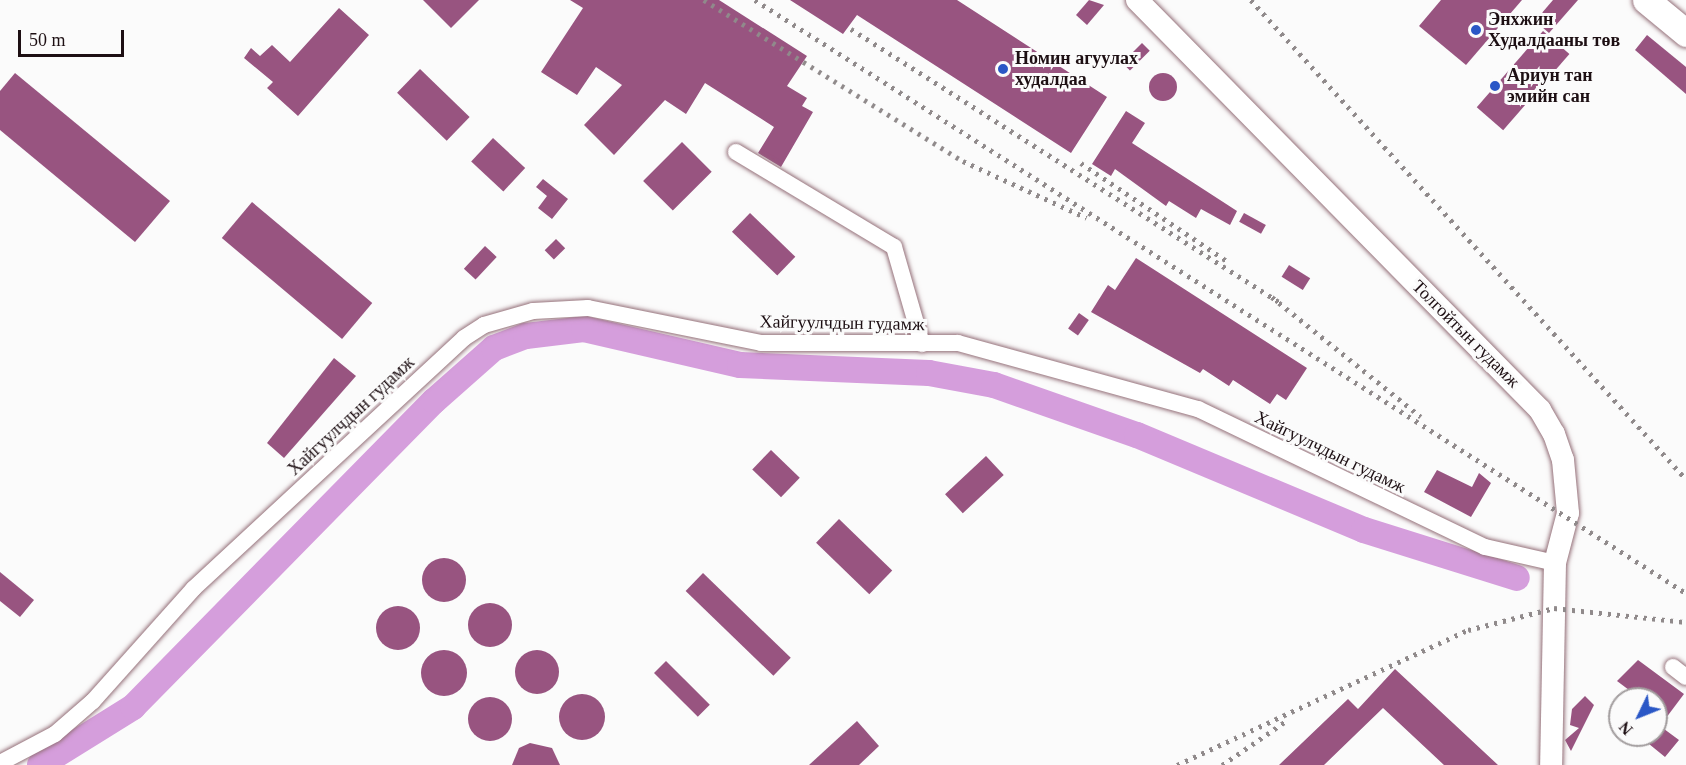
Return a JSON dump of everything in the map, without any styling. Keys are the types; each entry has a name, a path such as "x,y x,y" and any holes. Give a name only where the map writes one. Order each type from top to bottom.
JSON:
{"highway":[{"path":"1646,0 1686,33"}],"main road":[{"name":"Толгойтын гудамж","path":"1137,0 1540,410 1563,460 1568,513 1555,563 1551,765"}],"street":[{"path":"736,152 894,247 922,344"},
{"name":"Хайгуулчдын гудамж","path":"0,763 75,718 193,590 464,338 484,325 533,311 588,308 761,343 958,343 1198,409 1485,547 1555,563"}],"building":[{"path":"423,0 479,0 451,28"},
{"path":"570,0 719,0 807,56 787,86 807,98 802,106 813,112 781,167 758,153 774,127 705,83 686,114 665,100 614,155 584,125 622,85 596,67 577,95 541,72 583,8"},
{"name":"Номин агуулах худалдаа","path":"790,0 957,0 1107,97 1071,153 857,15 843,34"},
{"path":"1089,0 1104,5 1087,25 1076,15"},
{"path":"1441,0 1522,0 1466,65 1419,26"},
{"path":"1553,0 1578,0 1549,33 1535,21"},
{"path":"339,8 369,35 298,116 267,88 273,82 244,58 251,48 260,56 272,45 290,62"},
{"path":"1543,31 1569,54 1503,130 1477,107"},
{"path":"1647,35 1686,67 1686,94 1635,50"},
{"path":"1142,43 1150,51 1130,71 1122,63"},
{"path":"420,69 470,117 447,141 397,93"},
{"path":"15,73 170,201 135,242 0,130 0,91"},
{"path":"1163,73 1173,77 1177,87 1173,97 1163,101 1153,97 1149,87 1153,77"},
{"path":"1126,111 1145,123 1132,143 1237,211 1230,225 1201,209 1196,218 1169,201 1166,206 1115,169 1111,176 1092,164"},
{"path":"493,138 525,168 503,191 471,161"},
{"path":"682,142 712,172 673,211 643,181"},
{"path":"543,179 568,199 552,219 538,208 547,196 536,187"},
{"path":"252,202 372,303 342,339 222,238"},
{"path":"750,213 795,257 777,275 732,232"},
{"path":"1244,213 1266,225 1261,234 1239,222"},
{"path":"556,239 565,248 554,260 545,250"},
{"path":"485,246 497,257 476,280 464,269"},
{"path":"1136,258 1307,368 1286,400 1277,394 1270,404 1233,380 1229,386 1203,369 1200,373 1091,312 1108,285 1115,290"},
{"path":"1289,265 1310,278 1303,290 1282,277"},
{"path":"1079,313 1089,320 1078,335 1068,329"},
{"path":"334,358 356,376 284,458 267,443"},
{"path":"771,450 800,478 781,497 752,469"},
{"path":"986,456 1004,475 963,513 945,494"},
{"path":"1437,470 1472,487 1479,473 1491,483 1471,517 1424,492"},
{"path":"839,519 892,570 869,594 816,543"},
{"path":"444,558 453,559 460,564 465,571 465,589 460,596 453,601 444,602 435,601 428,596 423,589 422,580 423,571 428,564 435,559"},
{"path":"0,572 34,600 20,617 0,601"},
{"path":"703,573 791,658 773,676 686,591"},
{"path":"490,603 499,604 506,609 511,616 511,634 506,641 499,646 490,647 481,646 474,641 469,634 468,625 469,616 474,609 481,604"},
{"path":"398,606 407,607 414,612 419,619 419,637 414,644 407,649 398,650 389,649 382,644 377,637 376,628 377,619 382,612 389,607"},
{"path":"444,650 460,657 467,673 460,689 444,696 428,689 421,673 428,657"},
{"path":"537,650 546,651 553,656 558,663 558,681 553,688 546,693 537,694 528,693 521,688 516,681 515,672 516,663 521,656 528,651"},
{"path":"1638,660 1684,694 1668,715 1668,687 1625,687 1617,681"},
{"path":"666,661 710,705 698,717 654,673"},
{"path":"1395,669 1498,765 1444,765 1383,708 1324,765 1279,765 1348,699 1358,709"},
{"path":"582,694 598,701 605,717 598,733 582,740 566,733 559,717 566,701"},
{"path":"1585,696 1594,705 1571,751 1565,740 1579,728 1570,725 1572,709"},
{"path":"490,697 499,698 506,703 511,710 511,728 506,735 499,740 490,741 481,740 474,735 469,728 468,719 469,710 474,703 481,698"},
{"path":"857,721 879,746 859,765 809,765"},
{"path":"1668,732 1679,740 1665,757 1653,747 1668,747"},
{"path":"530,743 552,748 560,765 512,765 519,748"}],"waterway":[{"path":"40,765 133,707 434,401 494,348 526,336 584,329 740,365 929,373 994,385 1137,435 1364,530 1517,578"}],"railway":[{"path":"704,0 963,161 1087,218"},
{"path":"755,0 1686,593"},
{"path":"1251,0 1686,479"},
{"path":"851,29 1279,302"},
{"path":"1081,163 1230,263"},
{"path":"1272,297 1421,417"},
{"path":"1177,765 1468,630 1554,608 1686,622"},
{"path":"1222,765 1286,721"}],"place":[{"name":"Энхжин Худалдааны төв","path":"1476,30"},
{"name":"Номин агуулах худалдаа","path":"1003,69"},
{"name":"Ариун тан эмийн сан","path":"1495,86"}]}
